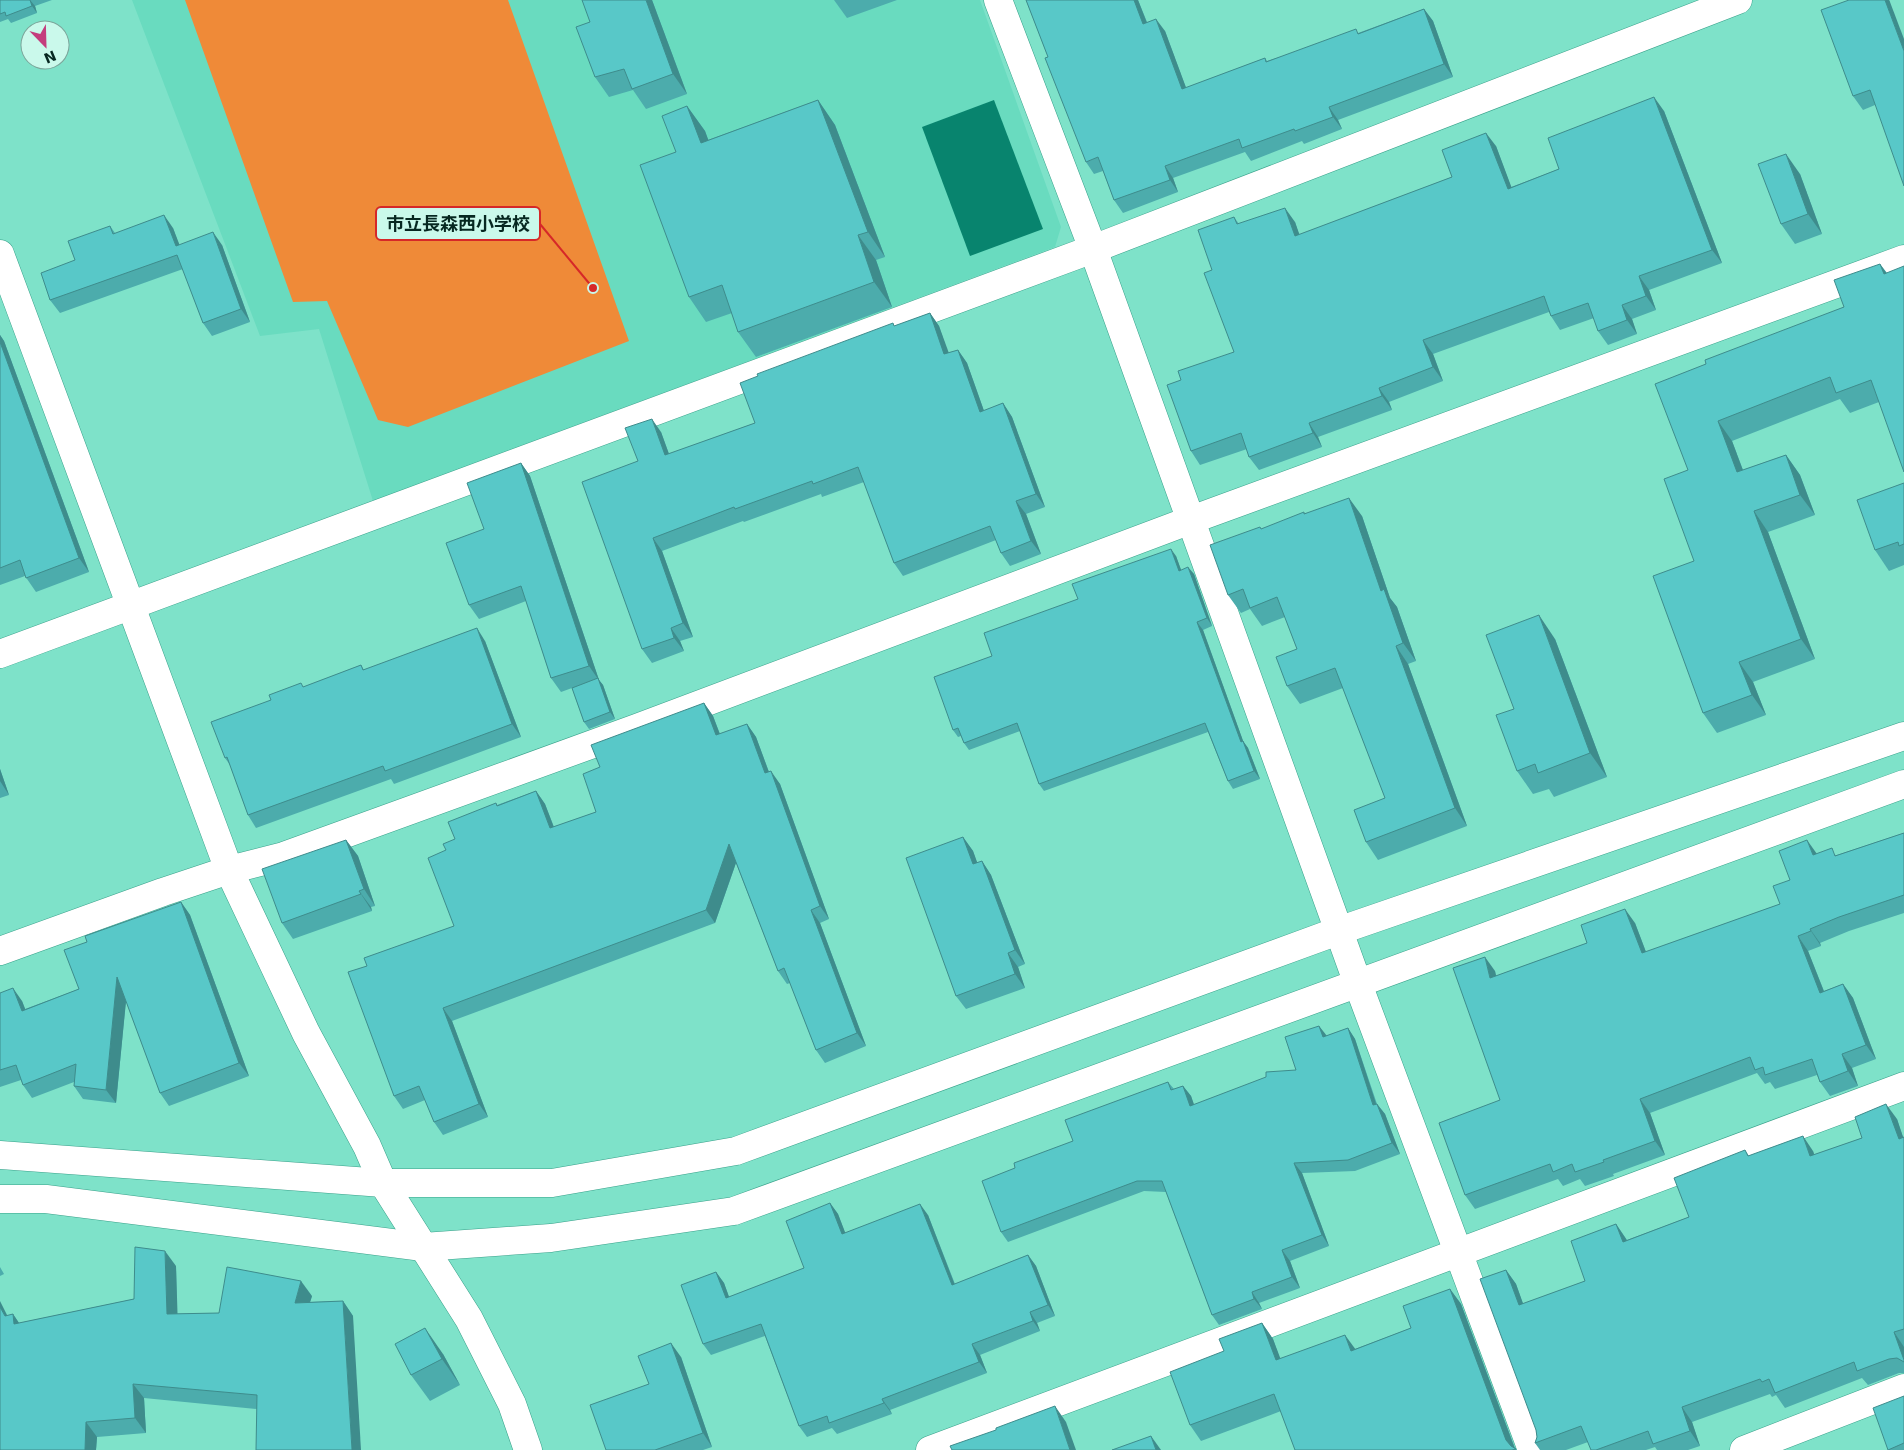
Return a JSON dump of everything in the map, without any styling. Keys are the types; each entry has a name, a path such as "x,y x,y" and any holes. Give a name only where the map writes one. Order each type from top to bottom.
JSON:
{"street":[{"path":"998,0 1093,248 1338,931 1532,1450"},
{"path":"0,654 1093,248 1738,0"},
{"path":"0,254 10,309 131,604 229,870 306,1033 367,1146 383,1183 468,1319 512,1404 528,1450"},
{"path":"0,951 229,870 284,856 637,728 1192,520 1904,259"},
{"path":"0,1155 383,1183 552,1183 736,1151 1338,931 1904,736"},
{"path":"0,1199 46,1199 423,1247 552,1238 734,1211 1904,784"},
{"path":"930,1450 1904,1086"},
{"path":"1744,1450 1904,1388"}],"shaded area":[{"path":"132,0 980,0 1061,227 1055,247 373,501 319,329 260,336"},
{"path":"185,0 508,0 629,341 408,427 378,420 327,301 293,302"},
{"path":"994,100 1043,229 970,256 922,127"}],"building":[{"path":"0,0 30,0 32,6 6,16 5,12 0,14"},
{"path":"582,0 646,0 673,74 632,89 624,69 595,77 576,27 590,22"},
{"path":"1026,0 1134,0 1143,24 1156,19 1182,89 1265,58 1266,62 1356,29 1358,34 1424,9 1444,64 1329,107 1333,117 1295,131 1294,129 1242,148 1239,139 1165,166 1170,180 1114,200 1098,157 1086,162 1045,58 1048,57"},
{"path":"1849,0 1885,0 1904,51 1904,186 1870,90 1853,96 1821,10"},
{"path":"1654,97 1712,250 1639,276 1646,296 1622,305 1627,320 1598,331 1588,303 1551,316 1544,296 1423,340 1433,367 1379,388 1382,396 1309,423 1313,433 1249,457 1241,433 1191,451 1167,385 1181,380 1178,371 1234,352 1204,273 1212,270 1198,230 1234,217 1237,224 1285,208 1295,236 1452,177 1442,150 1486,133 1508,189 1559,169 1548,138"},
{"path":"818,100 868,232 858,235 874,282 738,332 722,285 689,297 640,165 676,152 662,116 687,106 701,143"},
{"path":"1786,154 1808,214 1781,224 1758,164"},
{"path":"164,215 176,246 213,232 241,309 203,323 177,255 50,300 41,273 75,260 68,241 110,226 113,234"},
{"path":"1880,264 1884,274 1904,266 1904,472 1871,380 1836,393 1830,377 1718,421 1737,472 1786,455 1800,495 1754,511 1801,639 1739,662 1752,695 1703,713 1653,576 1694,561 1664,479 1688,470 1655,384 1706,364 1705,360 1844,307 1834,280"},
{"path":"930,313 944,354 958,350 980,412 1003,403 1036,494 1016,501 1031,541 1001,553 990,526 894,563 858,467 813,484 812,481 735,509 734,507 653,538 683,623 671,628 674,638 642,649 582,482 638,461 625,428 652,419 665,455 755,423 740,383 758,376 757,374 893,323 894,326"},
{"path":"0,342 79,558 26,578 20,560 0,568"},
{"path":"521,463 589,666 551,678 521,586 469,605 446,543 484,529 467,483"},
{"path":"1904,483 1904,544 1899,546 1898,542 1875,550 1857,500"},
{"path":"1349,498 1381,591 1384,589 1403,643 1396,646 1455,808 1366,842 1354,810 1385,798 1335,668 1287,686 1276,657 1297,649 1277,597 1250,608 1243,589 1228,595 1210,545"},
{"path":"1171,549 1179,571 1188,567 1207,618 1197,622 1241,742 1243,741 1254,771 1228,781 1205,723 1039,784 1017,723 964,743 958,728 953,730 934,677 992,656 984,633 1078,599 1072,584"},
{"path":"1539,615 1590,753 1538,773 1535,764 1517,771 1496,715 1514,709 1486,635"},
{"path":"477,628 512,724 385,771 383,766 248,815 227,757 225,758 211,722 271,700 269,695 301,683 303,687 361,665 363,670"},
{"path":"598,678 610,712 584,722 572,688"},
{"path":"704,703 716,735 747,724 765,773 771,771 820,906 811,910 857,1033 816,1050 784,968 778,971 729,844 706,910 443,1008 479,1104 434,1122 419,1086 394,1096 348,972 367,966 364,958 454,926 428,858 446,850 443,844 455,839 448,822 496,803 497,806 536,791 550,828 596,812 583,774 600,767 591,745"},
{"path":"1904,833 1904,895 1839,917 1798,936 1820,993 1843,984 1866,1045 1842,1054 1848,1071 1820,1082 1812,1059 1765,1075 1763,1067 1755,1070 1750,1057 1640,1099 1655,1141 1575,1172 1572,1164 1553,1172 1550,1164 1465,1195 1439,1123 1500,1100 1453,968 1485,957 1490,978 1587,943 1581,925 1625,909 1642,953 1780,904 1773,886 1790,880 1779,851 1807,840 1813,855 1832,848 1835,856"},
{"path":"963,837 973,864 982,861 1015,950 1008,953 1015,974 956,996 906,858"},
{"path":"346,840 364,889 359,891 361,894 282,923 262,869"},
{"path":"181,902 239,1063 160,1093 117,977 106,1090 74,1086 76,1064 23,1085 16,1065 0,1070 0,993 13,988 22,1011 79,989 64,950 87,942 85,936"},
{"path":"1319,1026 1323,1037 1348,1028 1373,1105 1377,1104 1392,1143 1348,1160 1294,1163 1322,1235 1282,1250 1292,1277 1252,1292 1254,1299 1212,1315 1162,1181 1137,1181 1001,1232 982,1181 1015,1168 1014,1163 1073,1141 1065,1120 1168,1082 1171,1090 1183,1086 1190,1106 1266,1077 1266,1072 1296,1070 1285,1037"},
{"path":"1886,1104 1899,1139 1904,1137 1904,1329 1894,1332 1904,1362 1897,1358 1889,1359 1857,1371 1854,1362 1775,1393 1769,1379 1762,1382 1760,1379 1682,1407 1690,1431 1653,1444 1648,1431 1596,1450 1591,1450 1581,1426 1535,1443 1537,1437 1536,1430 1480,1279 1506,1270 1519,1305 1585,1281 1571,1241 1616,1224 1623,1242 1689,1217 1674,1178 1745,1150 1748,1156 1803,1136 1810,1156 1862,1138 1855,1117"},
{"path":"830,1203 842,1234 920,1204 952,1285 1028,1255 1048,1305 1030,1312 1033,1321 972,1344 979,1362 882,1399 884,1403 829,1423 827,1416 799,1426 761,1324 703,1344 681,1285 716,1272 726,1298 804,1268 786,1221"},
{"path":"135,1247 165,1251 167,1314 219,1313 227,1267 301,1281 295,1303 343,1301 352,1450 256,1450 257,1395 133,1384 135,1418 86,1422 85,1450 0,1450 0,1307 5,1316 13,1314 14,1324 134,1299"},
{"path":"1450,1289 1506,1440 1516,1449 1295,1450 1274,1394 1190,1425 1170,1372 1224,1351 1219,1339 1262,1323 1276,1360 1345,1335 1351,1351 1411,1328 1403,1306"},
{"path":"425,1328 442,1359 411,1375 395,1344"},
{"path":"671,1343 703,1433 655,1450 606,1450 590,1405 649,1384 638,1356"},
{"path":"1904,1396 1904,1443 1888,1450 1873,1408"},
{"path":"1055,1406 1070,1450 952,1450 950,1446 996,1430 996,1428"},
{"path":"1151,1436 1156,1450 1112,1450"}],"place":[{"name":"市立長森西小学校","path":"593,288"}]}
